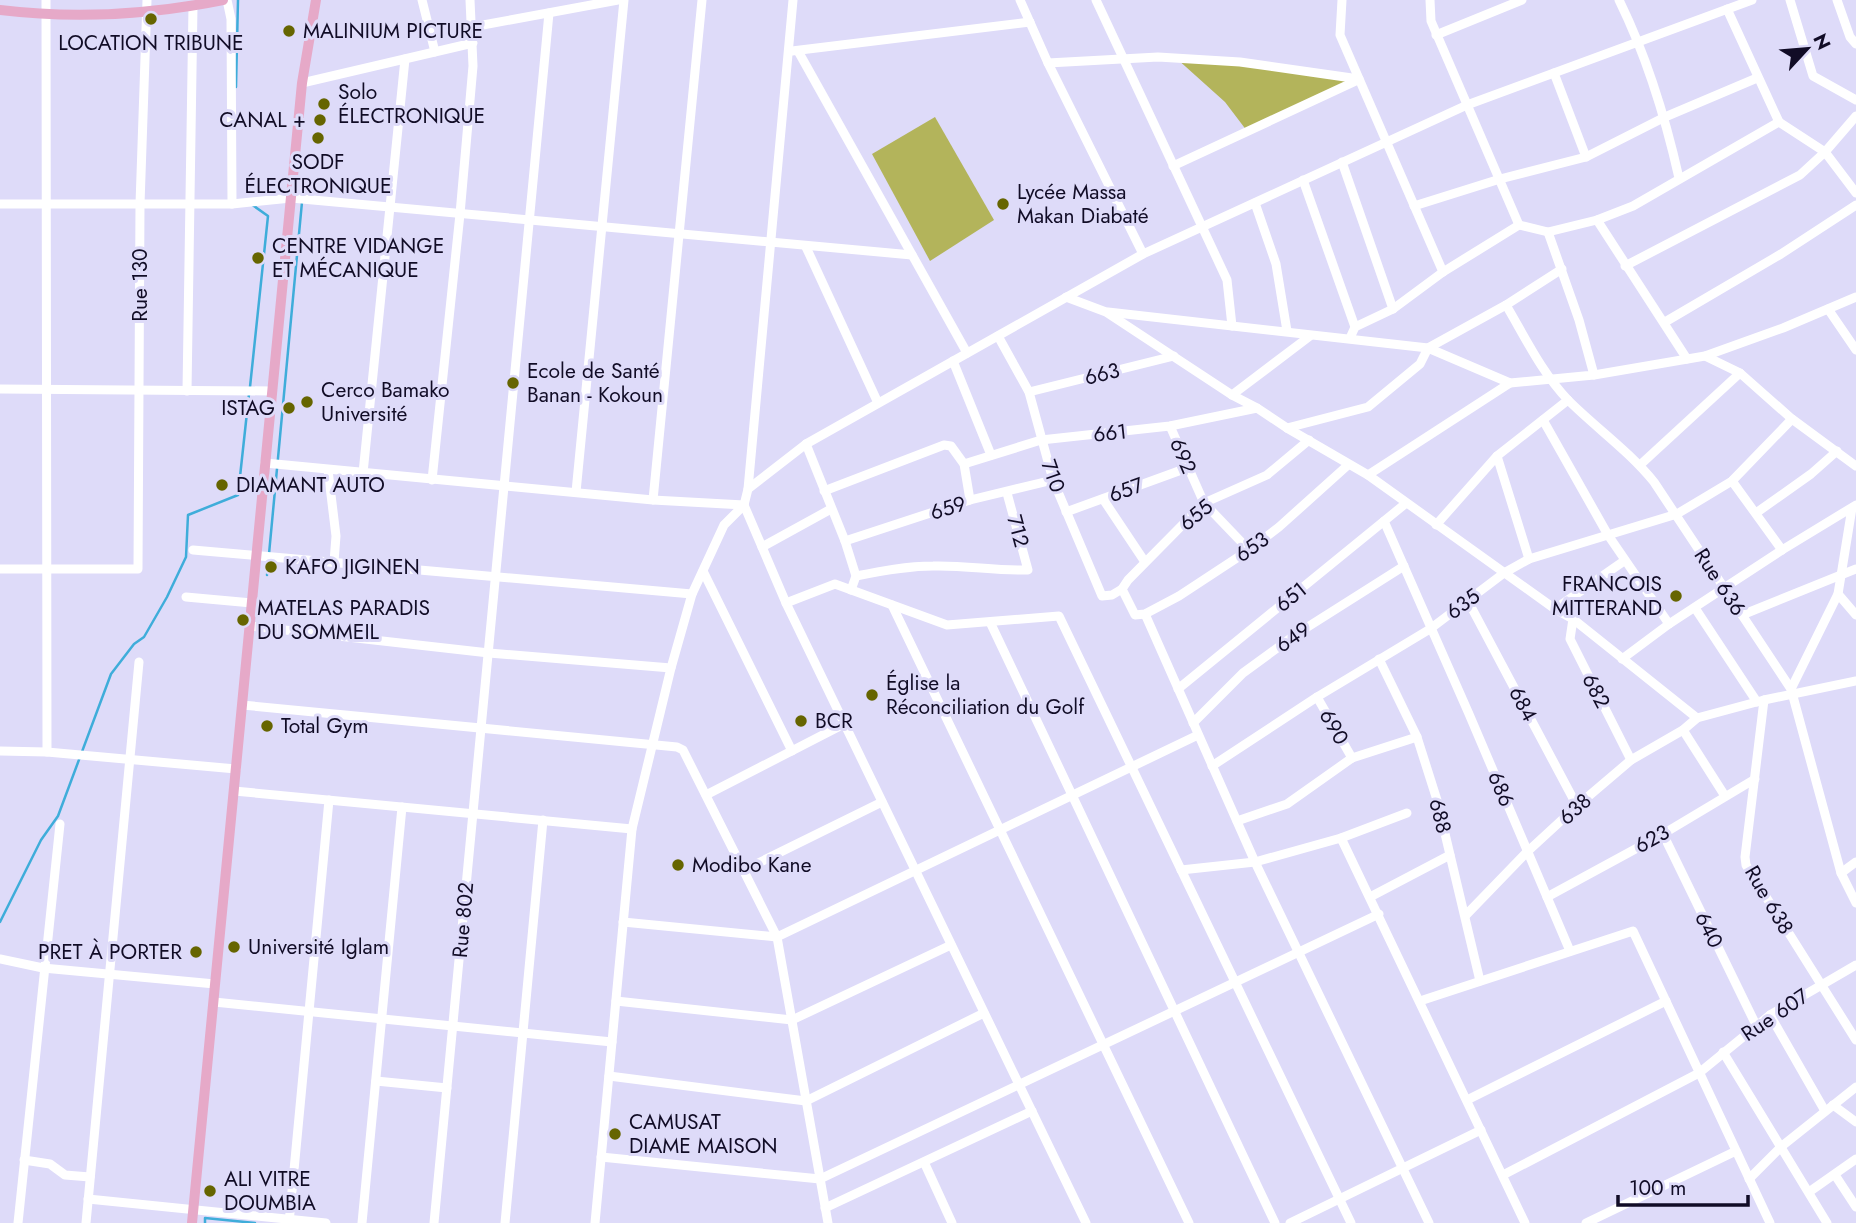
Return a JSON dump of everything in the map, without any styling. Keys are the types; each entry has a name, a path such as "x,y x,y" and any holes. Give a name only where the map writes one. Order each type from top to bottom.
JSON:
{"main road":[{"path":"0,10 46,16 96,16 147,6 193,6 225,0"},
{"path":"192,1223 302,83 316,0"}],"street":[{"path":"46,0 47,752"},
{"path":"225,0 231,19 232,204"},
{"path":"422,0 435,52"},
{"path":"432,480 473,66 470,0"},
{"path":"472,27 618,0"},
{"path":"576,492 624,0"},
{"path":"653,500 702,0"},
{"path":"595,1223 632,829 692,594 724,525 744,505 748,489 770,244 793,51 793,0"},
{"path":"1020,0 1048,63 1143,254"},
{"path":"1096,0 1227,280 1232,326"},
{"path":"1342,0 1340,35 1443,272"},
{"path":"1430,0 1431,21 1436,35 1519,225"},
{"path":"1436,35 1522,0"},
{"path":"1619,0 1639,41 1665,117 1679,178"},
{"path":"748,489 806,444 1143,254 1467,105 1752,0"},
{"path":"1790,0 1813,76 1856,100"},
{"path":"1837,0 1850,37 1856,44"},
{"name":"Rue 130","path":"47,569 138,569 140,204 147,6"},
{"path":"187,391 193,6"},
{"path":"1727,9 1779,122 1825,152 1856,192"},
{"name":"Rue 802","path":"434,1223 549,13"},
{"path":"793,51 1030,22"},
{"path":"302,83 472,43"},
{"path":"793,51 967,353"},
{"path":"1048,63 1158,57 1240,62 1359,79"},
{"path":"363,473 405,59"},
{"path":"1553,73 1586,156"},
{"path":"1414,206 1586,156 1665,117 1757,78"},
{"path":"1173,166 1359,79"},
{"path":"1625,266 1800,174 1825,152 1856,116"},
{"path":"1350,338 1355,327 1393,309 1443,272 1519,225 1548,232 1597,220 1633,206 1779,122"},
{"path":"1342,162 1393,309"},
{"path":"1303,180 1355,327"},
{"path":"0,204 232,204 291,198 912,256"},
{"path":"1255,203 1276,264 1287,331"},
{"path":"1665,322 1781,254 1856,205"},
{"path":"1597,220 1687,359"},
{"path":"1548,232 1594,374"},
{"path":"806,247 878,403"},
{"path":"1287,428 1368,407 1420,364 1428,348 1506,305 1562,269"},
{"path":"1066,298 1106,312 1428,348 1510,383 1552,381 1704,356 1783,328 1856,297"},
{"name":"Rue 636","path":"1506,305 1552,381 1568,400 1640,465 1677,514 1791,692 1841,873 1856,903"},
{"path":"1828,309 1856,350"},
{"path":"1106,312 1231,395 1368,475 1405,504 1573,619 1697,718 1791,692 1856,681"},
{"name":"710","path":"998,336 1030,392 1053,480 1102,596 1112,595 1122,589"},
{"path":"1231,395 1310,336"},
{"name":"663","path":"1030,392 1174,356"},
{"path":"1704,356 1740,373 1792,419 1856,466"},
{"path":"953,361 991,455"},
{"path":"1640,465 1740,373"},
{"path":"1368,475 1510,383"},
{"path":"0,389 272,391"},
{"path":"1436,525 1497,456 1568,400"},
{"name":"661","path":"964,464 1041,440 1170,426 1257,408"},
{"name":"635","path":"1212,766 1317,696 1430,629 1504,573 1529,559 1677,514 1732,481 1792,419"},
{"path":"1543,420 1624,561 1669,624"},
{"name":"692","path":"1170,426 1204,503 1249,550"},
{"name":"655","path":"1122,589 1204,503 1267,475 1309,440"},
{"path":"806,444 845,541 856,576 851,590"},
{"path":"824,491 944,445 951,446 964,464 970,500"},
{"path":"1756,513 1811,474 1837,451"},
{"path":"1497,456 1529,559"},
{"path":"265,463 653,500 744,505"},
{"name":"653","path":"1145,614 1179,596 1249,550 1348,465"},
{"name":"657","path":"1066,512 1187,468"},
{"path":"328,470 335,526 334,562"},
{"name":"659","path":"845,541 970,500 1053,480"},
{"path":"1732,481 1782,550"},
{"name":"712","path":"856,576 888,569 930,565 1028,570 1007,493"},
{"path":"1103,499 1145,562"},
{"name":"651","path":"1178,690 1405,504"},
{"path":"744,505 786,603 1086,1223"},
{"path":"1622,659 1669,624 1854,506"},
{"path":"1791,692 1838,594 1854,506"},
{"path":"762,547 831,509"},
{"name":"686","path":"1384,521 1570,951"},
{"path":"193,550 692,594"},
{"path":"1555,609 1624,561"},
{"name":"649","path":"1193,723 1243,673 1295,635 1404,566"},
{"path":"0,569 47,569"},
{"path":"1742,615 1856,569"},
{"path":"703,571 792,751"},
{"path":"786,603 835,584 947,625 1059,615 1350,1223"},
{"path":"1122,589 1135,615 1145,614 1255,862 1429,1223"},
{"path":"1838,594 1856,615"},
{"path":"186,597 252,603"},
{"name":"684","path":"1468,601 1577,806"},
{"path":"892,606 1189,1223"},
{"path":"1695,608 1760,701"},
{"name":"682","path":"1573,619 1570,639 1631,760"},
{"path":"990,622 1275,1223"},
{"path":"250,626 489,653 671,668"},
{"name":"688","path":"1379,659 1417,737 1437,800 1480,981"},
{"path":"86,1223 139,662"},
{"name":"690","path":"1317,696 1352,758"},
{"name":"Rue 638","path":"1760,701 1746,865 1856,1040"},
{"path":"242,705 652,744 683,750 777,937 828,1223"},
{"name":"638","path":"1466,915 1527,852 1577,806 1631,760 1683,730 1697,718"},
{"path":"706,795 844,724"},
{"path":"1683,730 1726,796"},
{"path":"623,922 777,937 1198,735"},
{"path":"1237,821 1287,804 1352,758 1417,737"},
{"path":"0,751 47,752 236,769"},
{"name":"623","path":"1547,897 1663,834 1755,779"},
{"path":"234,791 632,829"},
{"path":"289,1221 329,800"},
{"path":"744,870 882,802"},
{"path":"362,1223 402,807"},
{"path":"1181,870 1255,862 1341,838 1407,813"},
{"path":"505,1223 543,820"},
{"path":"18,1223 60,824"},
{"name":"640","path":"1663,834 1756,1026"},
{"path":"1341,838 1525,1223"},
{"path":"1370,897 1450,855"},
{"path":"1841,873 1856,862"},
{"path":"601,1157 820,1179 1378,914"},
{"path":"1420,1001 1633,931 1768,1222"},
{"path":"616,1001 792,1020 951,945"},
{"path":"0,959 43,968 215,984"},
{"name":"Rue 607","path":"1503,1175 1699,1073 1770,1015 1856,965"},
{"path":"1467,1100 1666,1001"},
{"path":"214,1002 612,1042"},
{"path":"609,1076 806,1101 984,1013"},
{"path":"1770,1015 1825,1111"},
{"path":"1723,1052 1827,1223"},
{"path":"376,1081 447,1088"},
{"path":"1749,1179 1782,1146 1856,1087"},
{"path":"1833,1105 1856,1122"},
{"path":"825,1208 1032,1111"},
{"path":"1290,1223 1481,1130"},
{"path":"1586,1223 1736,1151"},
{"path":"1809,1192 1856,1159"},
{"path":"24,1160 50,1164 65,1175 90,1177"},
{"path":"924,1162 953,1223"},
{"path":"1835,1175 1856,1207"},
{"path":"88,1199 326,1223"}],"shaded area":[{"path":"1176,58 1359,79 1247,131 1225,102"},
{"path":"935,117 994,220 930,261 872,154"}],"waterway":[{"path":"236,87 238,0"},
{"path":"303,195 304,184"},
{"path":"269,554 302,202"},
{"path":"250,387 268,216 251,204"},
{"path":"0,922 41,840 58,816 111,674 134,644 144,637 186,557 188,515 238,495 249,394"},
{"path":"267,575 269,561"},
{"path":"205,1223 205,1218 255,1223"}],"place":[{"name":"LOCATION TRIBUNE","path":"151,19"},
{"name":"MALINIUM PICTURE","path":"289,31"},
{"name":"Solo ÉLECTRONIQUE","path":"324,104"},
{"name":"CANAL +","path":"320,120"},
{"name":"SODF ÉLECTRONIQUE","path":"318,138"},
{"name":"Lycée Massa Makan Diabaté","path":"1003,204"},
{"name":"CENTRE VIDANGE ET MÉCANIQUE","path":"258,258"},
{"name":"Ecole de Santé Banan - Kokoun","path":"513,383"},
{"name":"Cerco Bamako Université","path":"307,402"},
{"name":"ISTAG","path":"289,408"},
{"name":"DIAMANT AUTO","path":"222,485"},
{"name":"KAFO JIGINEN","path":"271,567"},
{"name":"FRANCOIS MITTERAND","path":"1676,596"},
{"name":"MATELAS PARADIS DU SOMMEIL","path":"243,620"},
{"name":"Église la Réconciliation du Golf","path":"872,695"},
{"name":"BCR","path":"801,721"},
{"name":"Total Gym","path":"267,726"},
{"name":"Modibo Kane","path":"678,865"},
{"name":"Université Iglam","path":"234,947"},
{"name":"PRET À PORTER","path":"196,952"},
{"name":"CAMUSAT DIAME MAISON","path":"615,1134"},
{"name":"ALI VITRE DOUMBIA","path":"210,1191"}]}
